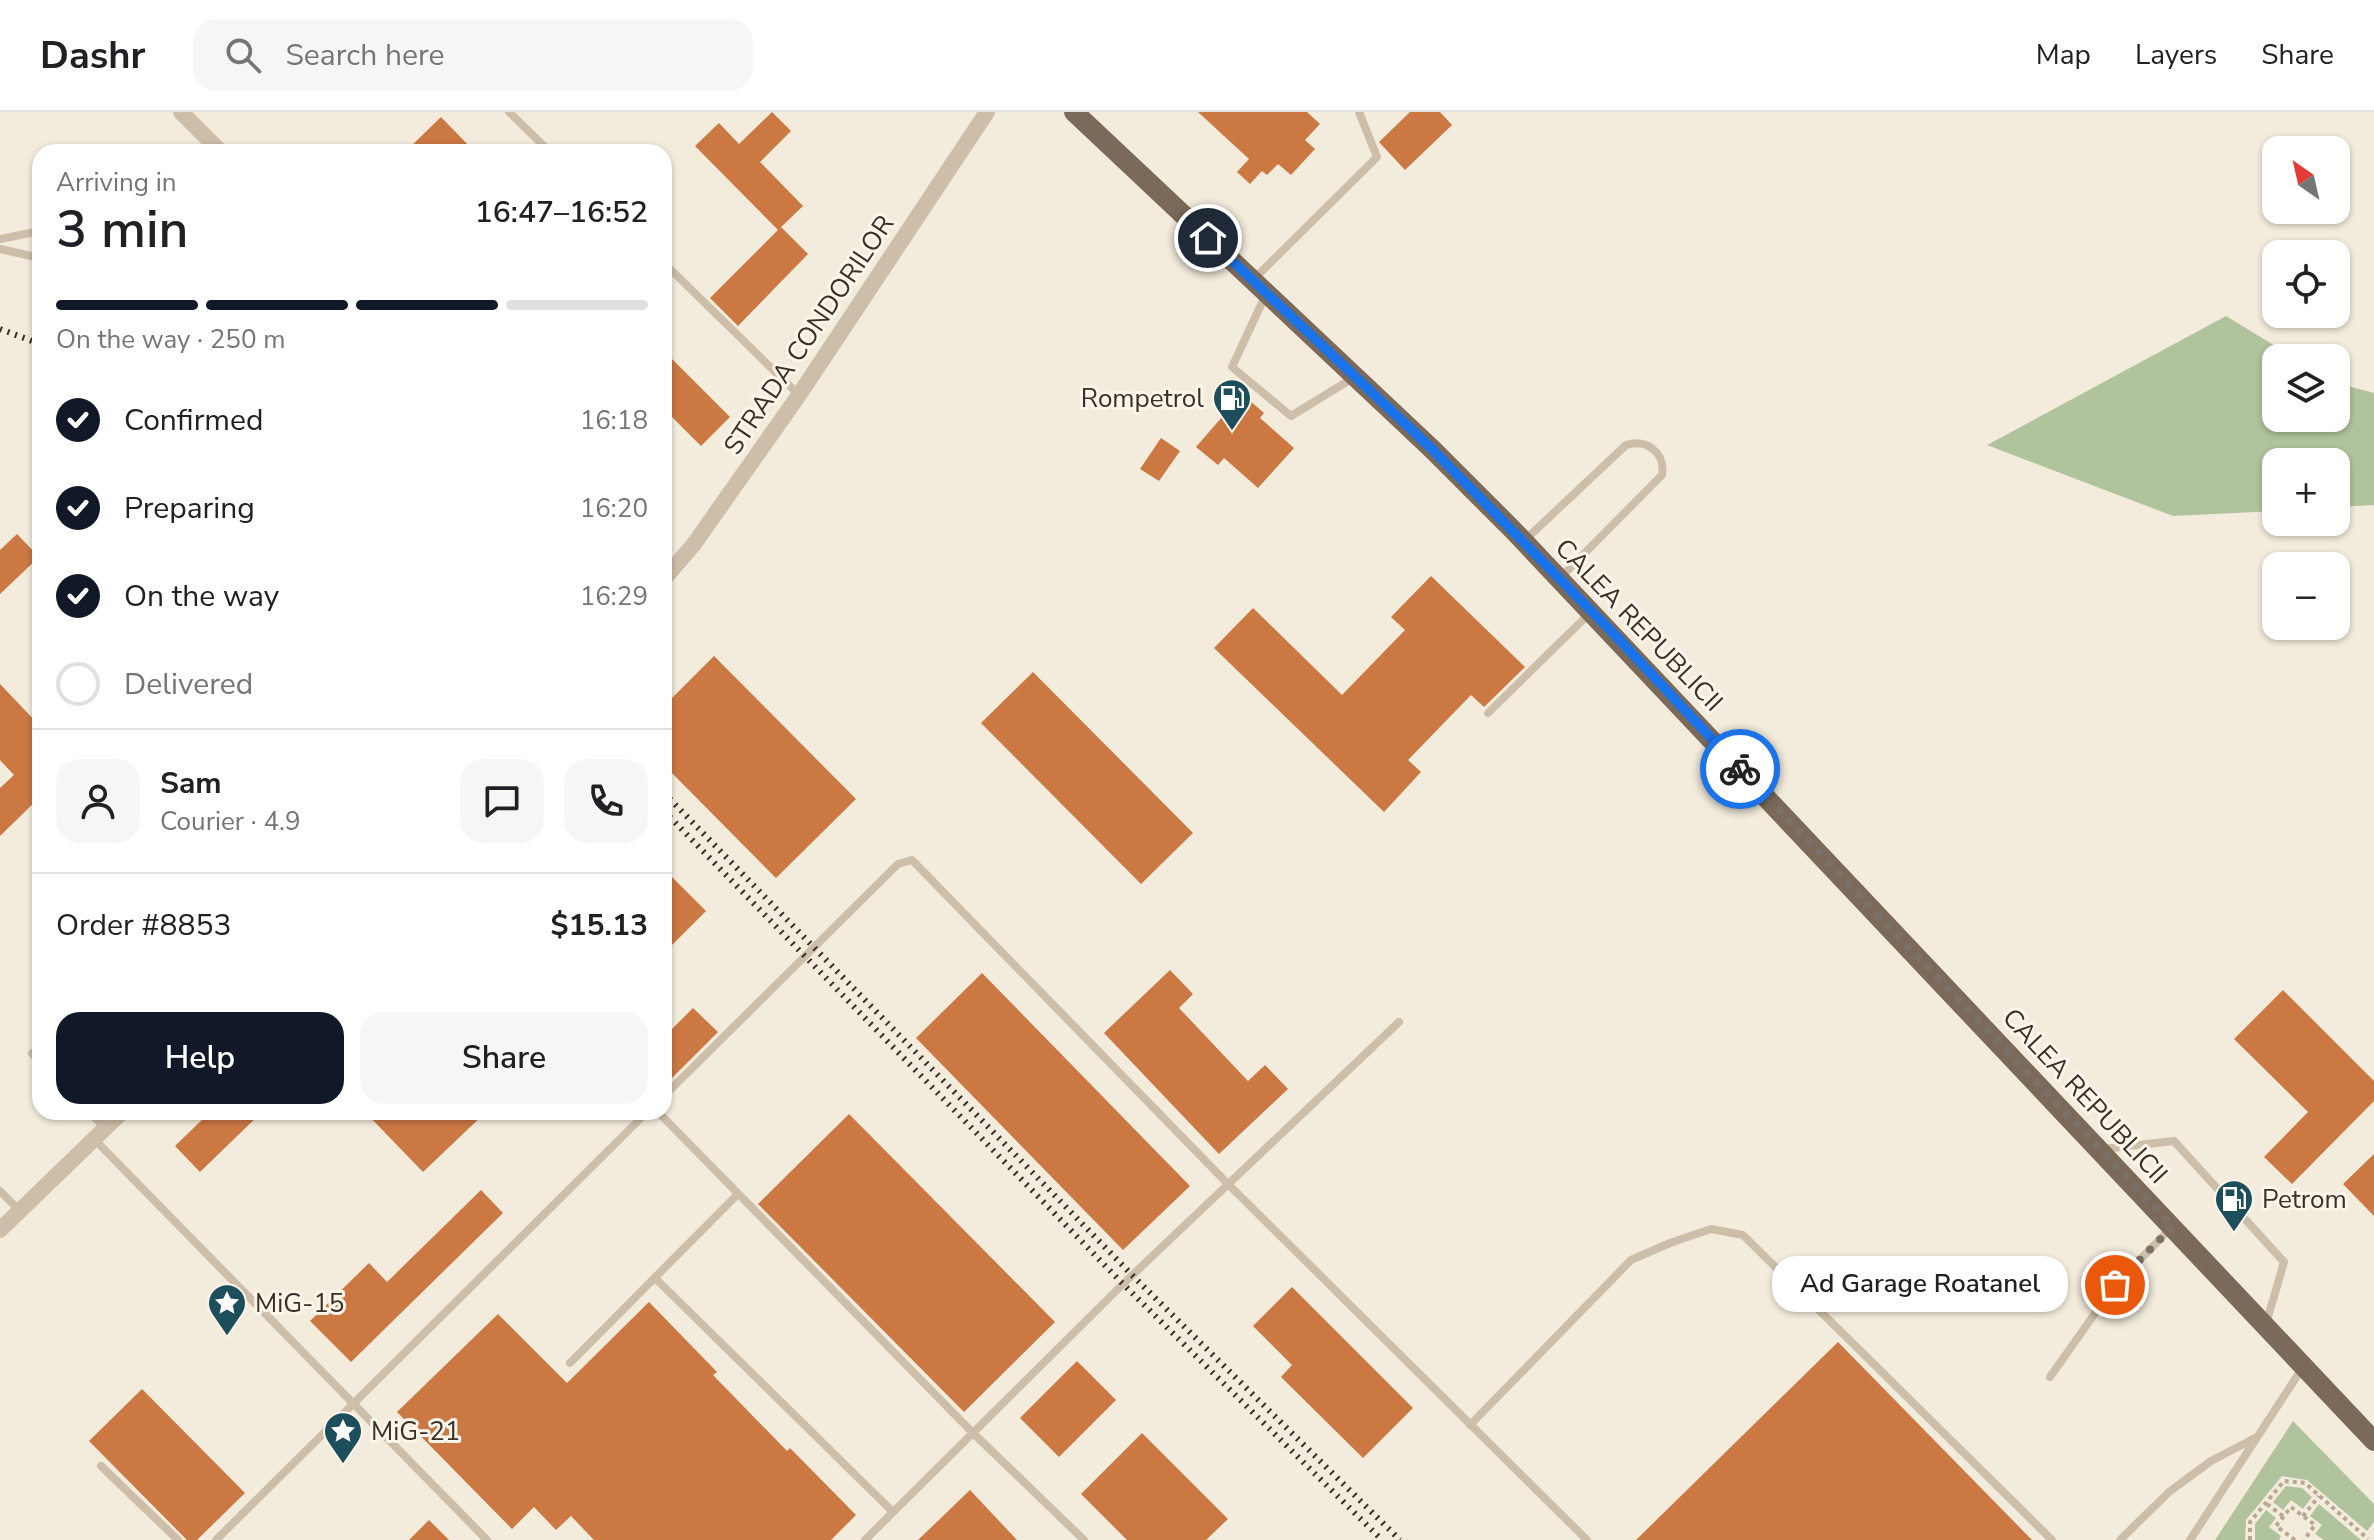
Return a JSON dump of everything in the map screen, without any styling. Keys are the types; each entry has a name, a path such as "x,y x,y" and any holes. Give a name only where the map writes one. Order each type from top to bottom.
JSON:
{"main road":[{"name":"CALEA REPUBLICII","path":"1074,112 1356,377 1523,541 2374,1441"}],"street":[{"path":"181,112 213,144"},
{"name":"STRADA CONDORILOR","path":"672,570 694,544 799,395 987,112"},
{"path":"0,1230 114,1120"}],"lane":[{"path":"509,112 542,144"},
{"path":"1356,377 1291,416 1232,367 1260,286 1377,157 1359,112"},
{"path":"0,239 32,233"},
{"path":"0,249 32,256"},
{"path":"672,271 799,395"},
{"path":"1523,541 1626,445 1644,443 1661,458 1664,463 1662,475 1560,579"},
{"path":"1488,713 1591,611"},
{"path":"672,1088 898,864 912,860 1227,1183 1587,1540"},
{"path":"865,1540 1227,1183 1399,1022"},
{"path":"93,1120 99,1134 352,1405 487,1540"},
{"path":"216,1540 639,1120"},
{"path":"666,1120 972,1432 1084,1540"},
{"path":"2100,1149 2174,1141 2284,1262 2266,1325"},
{"path":"0,1191 20,1211"},
{"path":"570,1363 738,1194"},
{"path":"2050,1377 2115,1285 2173,1226"},
{"path":"1470,1425 1631,1260 1711,1229 1743,1235 2052,1540"},
{"path":"655,1278 893,1512"},
{"path":"2190,1540 2304,1366"},
{"path":"2120,1540 2190,1476 2258,1436"},
{"path":"101,1466 178,1540"}],"path":[{"path":"2250,1540 2250,1522 2284,1481 2305,1483 2367,1539 2374,1531"},
{"path":"2303,1516 2319,1496"},
{"path":"2266,1503 2284,1517"},
{"path":"2295,1540 2287,1538 2276,1526 2291,1507 2315,1525 2306,1538 2315,1540"}],"green space":[{"path":"2226,316 2272,344 2262,344 2262,432 2350,432 2350,387 2374,393 2374,505 2350,506 2350,448 2262,448 2262,512 2173,516 1987,445"},
{"path":"2293,1421 2374,1504 2374,1522 2367,1531 2307,1480 2282,1476 2246,1520 2245,1540 2215,1540"},
{"path":"2286,1486 2302,1488 2312,1497 2303,1509 2291,1500 2283,1510 2273,1502"},
{"path":"2319,1504 2361,1540 2324,1540 2315,1534 2322,1525 2310,1516"},
{"path":"2266,1510 2276,1518 2269,1527 2281,1536 2279,1540 2255,1540 2255,1524"}],"building":[{"path":"772,112 791,131 760,162 803,206 778,230 695,146 719,123 739,144"},
{"path":"1198,112 1307,112 1320,124 1305,140 1315,149 1291,175 1278,164 1267,175 1262,171 1250,184 1237,172 1249,159"},
{"path":"1410,112 1440,112 1452,125 1405,170 1379,142"},
{"path":"441,117 467,144 413,144"},
{"path":"781,227 808,254 738,326 710,298"},
{"path":"672,359 730,417 701,446 672,417"},
{"path":"1242,394 1264,413 1260,418 1294,448 1258,488 1224,458 1218,465 1196,447"},
{"path":"1161,438 1180,451 1159,481 1140,469"},
{"path":"17,534 32,550 32,564 0,594 0,550"},
{"path":"1431,576 1525,667 1484,707 1471,695 1408,760 1421,772 1384,812 1214,648 1253,608 1342,695 1405,630 1391,617"},
{"path":"714,656 856,799 776,878 672,773 672,698"},
{"path":"1033,672 1193,833 1141,884 981,723"},
{"path":"0,684 32,718 32,805 0,836 0,788 14,775 0,760"},
{"path":"672,877 706,911 672,945"},
{"path":"1170,970 1193,994 1179,1008 1248,1081 1265,1065 1288,1089 1219,1154 1104,1033"},
{"path":"982,973 1190,1186 1123,1250 916,1038"},
{"path":"2283,990 2374,1081 2374,1101 2292,1184 2264,1157 2308,1112 2234,1039"},
{"path":"693,1008 718,1032 672,1078 672,1029"},
{"path":"849,1114 1055,1322 964,1412 758,1204"},
{"path":"202,1120 254,1120 200,1172 175,1146"},
{"path":"373,1120 478,1120 423,1172"},
{"path":"2374,1154 2374,1216 2343,1184"},
{"path":"481,1190 503,1213 351,1362 310,1321 369,1263 387,1282"},
{"path":"1292,1287 1413,1408 1363,1458 1281,1377 1292,1365 1253,1326"},
{"path":"649,1302 717,1372 713,1375 787,1451 790,1448 856,1515 831,1540 594,1540 571,1516 556,1530 534,1507 512,1529 397,1412 498,1314 567,1383"},
{"path":"1838,1342 2032,1540 1636,1540"},
{"path":"1077,1361 1116,1400 1059,1457 1020,1418"},
{"path":"142,1389 245,1493 197,1540 187,1540 89,1441"},
{"path":"1142,1433 1228,1519 1206,1540 1127,1540 1081,1494"},
{"path":"970,1490 1017,1540 918,1540"},
{"path":"429,1520 449,1540 409,1540"}],"railway":[{"path":"0,329 32,341"},
{"path":"672,801 1132,1275 1400,1540"},
{"path":"672,819 1123,1284 1382,1540"}],"way so far":[{"path":"1740,769 2173,1226 2115,1285"}],"place":[{"name":"Rompetrol","path":"1232,432"},
{"name":"Petrom","path":"2234,1233"},
{"name":"Ad Garage Roatanel","path":"2115,1285"},
{"name":"MiG-15","path":"227,1337"},
{"name":"MiG-21","path":"343,1465"}],"route":[{"path":"1208,238 1432,449 1615,635 1740,769"}]}
